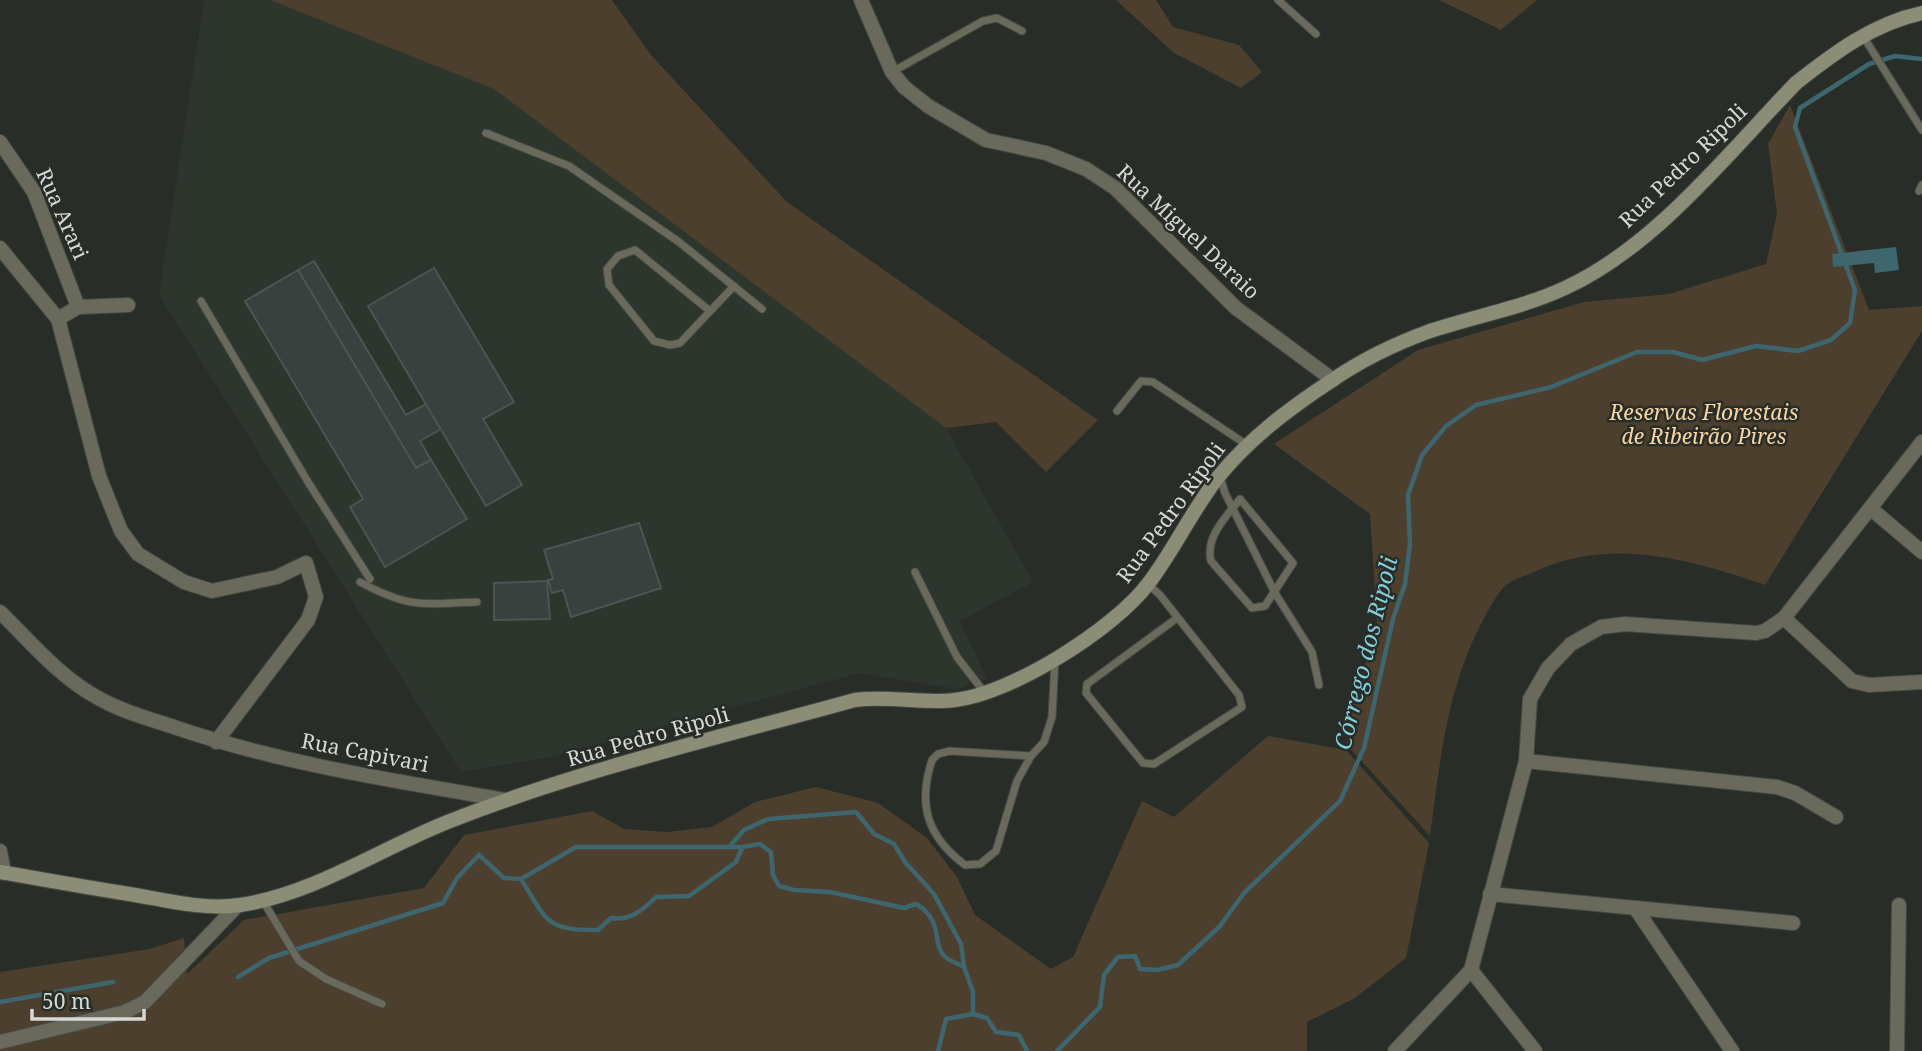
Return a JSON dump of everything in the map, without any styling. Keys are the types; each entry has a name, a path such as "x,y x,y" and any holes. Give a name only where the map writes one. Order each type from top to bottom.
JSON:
{"street":[{"name":"Rua Miguel Daraio","path":"861,0 892,72 904,87 928,106 986,140 1046,153 1086,169 1115,188 1236,308 1333,380"},
{"name":"Rua Pedro Ripoli","path":"2,872 190,905 237,906 263,901 312,884 448,821 506,800 855,700 872,697 955,700 984,692 1055,658 1102,629 1148,584 1194,510 1220,475 1247,445 1272,424 1333,380 1429,331 1562,289 1592,274 1670,212 1796,83 1863,35 1922,13"},
{"name":"Rua Arari","path":"0,142 34,192 78,307"},
{"path":"0,248 58,319 99,476 121,531 138,554 184,582 212,591 277,577 306,563 316,597 314,608 216,742"},
{"path":"58,319 78,307 128,306"},
{"path":"1395,1051 1471,970 1526,761 1530,699 1548,668 1583,635 1601,627 1625,624 1755,634 1765,631 1784,618 1922,442"},
{"path":"1870,508 1922,552"},
{"name":"Rua Capivari","path":"0,612 45,659 72,682 101,700 216,742 320,766 506,800"},
{"path":"1784,618 1852,681 1870,685 1922,682"},
{"path":"1526,761 1777,787 1795,793 1836,817"},
{"path":"0,851 2,872"},
{"path":"1490,894 1793,923"},
{"path":"1897,1051 1899,905"},
{"path":"0,1042 125,1012 145,1002 237,906"},
{"path":"1636,909 1732,1051"},
{"path":"1471,970 1535,1051"}],"lane":[{"path":"1278,0 1316,34"},
{"path":"892,72 983,22 997,18 1022,31"},
{"path":"1863,35 1922,130"},
{"path":"486,133 569,166 678,242 762,309"},
{"path":"710,311 635,250 618,256 607,269 609,285 654,341 670,345 680,343 734,286"},
{"path":"201,300 308,482 370,579"},
{"path":"1117,411 1141,381 1153,382 1247,445"},
{"path":"1220,475 1232,508 1275,593 1311,652 1319,685"},
{"path":"1240,499 1293,563 1265,606 1252,608 1211,561 1209,542 1232,508 1240,499"},
{"path":"915,572 957,657 984,692"},
{"path":"360,582 393,600 412,604 477,602"},
{"path":"1148,584 1177,618 1239,695 1242,707 1154,764 1143,764 1086,694 1087,684 1177,618"},
{"path":"1031,756 950,751 938,754 932,760 926,820 943,848 965,865 980,864 996,851 1017,781 1031,756 1044,741 1049,729 1055,658"},
{"path":"263,901 299,961 326,979 382,1004"}],"shaded area":[{"path":"204,0 270,0 494,89 946,428 1033,582 960,621 987,679 957,689 860,673 550,757 461,772 159,295"}],"green space":[{"path":"270,0 612,0 651,55 787,202 1098,420 1046,472 996,422 946,428 494,89"},
{"path":"1116,0 1156,0 1173,27 1239,45 1262,72 1241,88 1174,53"},
{"path":"1439,0 1537,0 1501,30"},
{"name":"Reservas Florestais de Ribeirão Pires","path":"1790,105 1869,310 1922,306 1922,331 1765,585 1679,560 1621,553 1563,561 1511,581 1505,586 1480,626 1459,677 1446,729 1430,836 1347,745 1349,720 1377,624 1370,514 1274,444 1418,350 1584,302 1669,294 1766,264 1777,214 1768,144"},
{"path":"1268,736 1346,750 1429,843 1406,958 1355,998 1307,1022 1307,1051 0,1051 0,972 150,949 184,938 187,974 244,920 424,888 464,835 592,811 624,829 667,832 712,827 755,802 816,787 878,803 927,838 957,877 975,915 1051,969 1073,957 1142,801 1174,817"}],"water":[{"path":"1896,247 1899,270 1875,273 1874,263 1833,267 1832,254"}],"building":[{"path":"314,261 406,415 426,404 441,429 420,441 431,460 416,468 298,270"},
{"path":"434,268 514,402 483,419 522,485 486,506 368,306"},
{"path":"298,270 416,468 431,460 467,519 385,567 350,507 363,499 245,301"},
{"path":"639,523 661,588 571,617 563,590 552,593 548,580 553,579 544,550"},
{"path":"547,581 550,619 494,620 494,583"}],"waterway":[{"name":"Córrego dos Ripoli","path":"1057,1051 1100,1007 1104,975 1118,957 1135,956 1140,969 1157,970 1178,965 1220,926 1244,893 1340,801 1364,748 1393,619 1405,584 1410,544 1408,495 1422,455 1446,426 1476,405 1551,387 1637,352 1673,352 1702,360 1756,346 1798,351 1831,340 1850,323 1855,290 1795,127 1800,108 1869,64 1895,56 1922,59"},
{"name":"Córrego dos Ripoli","path":"730,846 744,830 768,819 856,812 874,834 894,844 905,862 934,894 961,944 964,966"},
{"name":"Córrego dos Ripoli","path":"238,977 269,958 443,903 457,878 479,855 504,878 521,879 576,847 742,847 760,844 771,852 773,875 779,886 794,890 830,892 904,908 916,904 925,910 934,924 940,951 946,958 964,967 973,992 973,1014 987,1018 996,1032 1019,1035 1027,1051"},
{"name":"Córrego dos Ripoli","path":"521,879 549,920 567,928 598,930 611,918 636,914 656,897 689,896 736,862 742,848"},
{"name":"Córrego dos Ripoli","path":"0,1002 113,982"},
{"path":"938,1051 946,1019 973,1014"}]}
